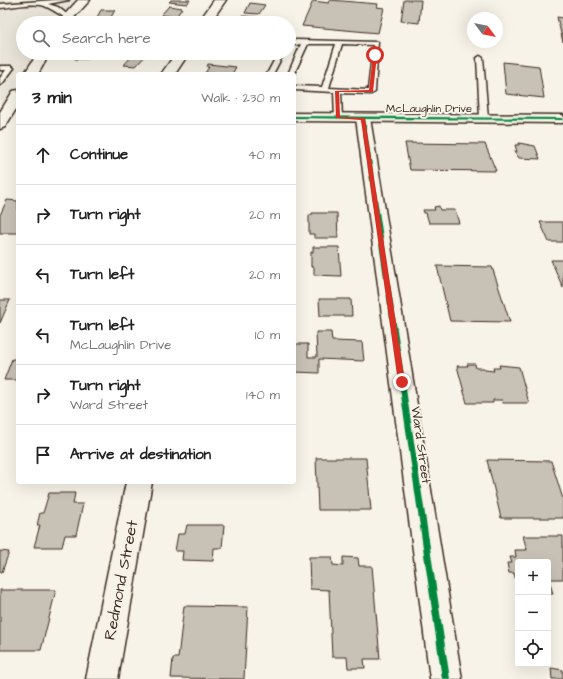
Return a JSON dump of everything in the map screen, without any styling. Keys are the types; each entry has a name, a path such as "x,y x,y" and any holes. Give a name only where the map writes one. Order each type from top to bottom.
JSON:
{"street":[{"path":"69,16 84,0"},
{"path":"209,16 220,0"},
{"path":"32,72 40,60"},
{"path":"169,72 178,60"},
{"path":"6,117 16,98"},
{"name":"McLaughlin Drive","path":"296,117 484,118 562,121"},
{"name":"Ward Street","path":"363,118 446,679"},
{"name":"Redmond Street","path":"102,679 139,484"}],"lane":[{"path":"0,6 39,4 66,0"},
{"path":"39,4 56,8 62,16"},
{"path":"292,72 305,43"},
{"path":"296,44 376,43 371,92 296,88"},
{"path":"325,90 339,44"},
{"path":"480,58 484,118"},
{"path":"271,72 277,60"},
{"path":"0,68 11,68 0,83"},
{"path":"337,91 338,118"}],"shaded area":[{"path":"0,0 84,0 69,16 16,16 16,60 40,60 32,72 16,72 16,96 0,114"}],"building":[{"path":"171,0 190,0 187,4 169,2"},
{"path":"330,0 378,4 377,7 384,8 378,33 302,26 313,1 329,3"},
{"path":"404,0 421,0 419,23 401,21"},
{"path":"250,3 265,5 259,14 245,13"},
{"path":"169,6 182,8 177,16 161,15"},
{"path":"101,10 115,10 112,16 98,16"},
{"path":"557,17 563,18 563,42"},
{"path":"128,60 142,60 136,66 124,65"},
{"path":"503,62 539,66 544,98 506,94"},
{"path":"208,64 236,67 233,72 206,72 209,67 207,67"},
{"path":"405,143 485,144 496,171 410,170"},
{"path":"519,143 535,146 540,159 519,158 514,151 517,152 515,145 519,145"},
{"path":"7,200 16,201 16,233 0,233 0,215"},
{"path":"439,206 440,210 455,210 459,223 429,223 426,213 424,213 423,210 435,210 434,207"},
{"path":"312,213 337,213 338,238 314,238 314,234 309,234 309,215 312,215"},
{"path":"540,222 563,222 563,242 549,242"},
{"path":"313,247 339,247 341,276 314,275 314,267 311,267 311,252 313,252"},
{"path":"551,260 563,260 563,288"},
{"path":"437,266 492,267 510,322 450,321"},
{"path":"319,299 351,299 352,316 320,316"},
{"path":"0,300 10,300 0,323"},
{"path":"316,332 331,332 332,341 362,342 364,361 319,359 319,373 296,372 296,344 308,344 308,357 317,357"},
{"path":"12,359 16,359 16,380 4,380"},
{"path":"467,364 475,364 476,368 484,368 485,370 494,371 493,368 500,368 499,365 519,367 529,403 503,403 502,400 493,400 493,403 467,403 457,366 468,366"},
{"path":"316,458 366,458 371,510 318,510"},
{"path":"487,460 551,461 563,499 563,518 501,518"},
{"path":"49,493 75,493 73,504 83,504 76,535 65,535 62,547 34,547 40,525 37,525 40,513 43,513"},
{"path":"187,525 224,525 222,548 214,548 213,561 182,560 183,551 175,551 178,534 185,534"},
{"path":"523,536 563,536 563,579 551,579 551,559 515,559 515,577 514,573 509,573 507,563 512,563 510,557 516,557 515,550 527,550"},
{"path":"0,551 9,552 2,572 0,572"},
{"path":"309,557 332,557 333,565 343,566 343,557 358,558 359,566 372,566 380,659 364,659 365,668 348,668 347,657 332,657 329,590 310,589"},
{"path":"0,590 56,590 41,650 0,650"},
{"path":"184,606 248,607 244,679 171,678 173,658 178,658"},
{"path":"551,668 563,670 563,679 552,679"}],"cycle path":[{"path":"296,117 563,119"},
{"path":"363,118 446,679"}],"route":[{"path":"375,55 371,92 337,91 338,118 363,118 402,382"}]}
